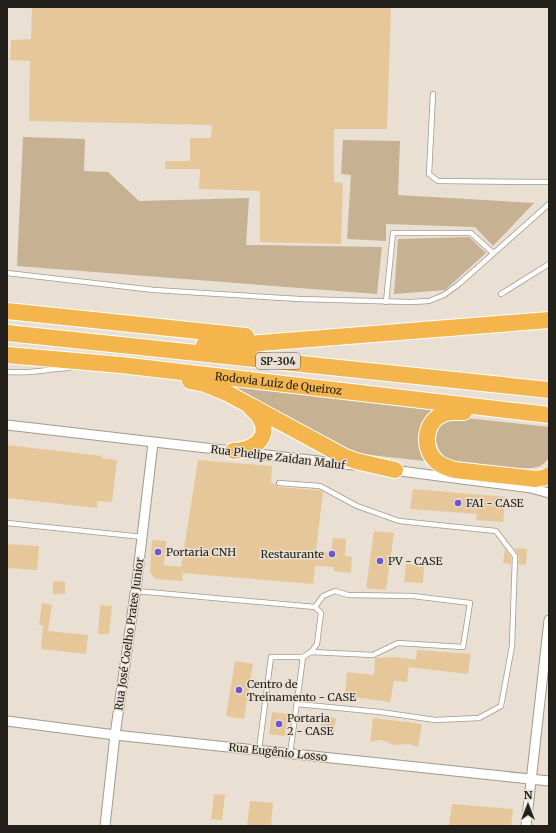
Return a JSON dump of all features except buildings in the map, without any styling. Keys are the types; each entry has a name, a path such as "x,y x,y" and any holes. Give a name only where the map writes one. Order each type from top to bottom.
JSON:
{"highway":[{"path":"7,311 293,341"},
{"path":"30,335 203,345 248,344 549,320"},
{"name":"Rodovia Luiz de Queiroz","path":"7,333 549,390"},
{"name":"Rodovia Luiz de Queiroz","path":"7,355 121,365 548,415"},
{"path":"121,365 205,384 227,393 345,457 394,470"},
{"path":"233,451 241,451 254,447 261,438 263,432 263,426 259,415 245,403"},
{"path":"548,415 451,412 442,414 430,425 427,442 432,457 437,462 455,470 536,479 549,475"}],"street":[{"name":"Rua Phelipe Zaidan Maluf","path":"7,425 394,470 531,488 549,492"},
{"name":"Rua José Coelho Prates Junior","path":"105,826 115,736 143,537 153,442"},
{"path":"549,480 549,488"},
{"path":"526,826 549,620"},
{"name":"Rua Eugênio Losso","path":"7,721 115,736 259,750 549,782"}],"lane":[{"path":"433,94 429,174 438,181 549,182"},
{"path":"7,274 154,290 299,299 429,302 444,295 459,284 549,204"},
{"path":"386,302 393,233 471,233 493,253"},
{"path":"501,294 549,264"},
{"path":"84,367 121,365"},
{"path":"7,372 26,373 77,367"},
{"path":"279,483 320,486 357,506 399,520 496,531 515,556 512,646 501,706 479,718 435,720 380,712 297,704"},
{"path":"7,523 143,537"},
{"path":"136,591 315,607 321,613 317,644 311,652 303,657 271,657 259,750"},
{"path":"311,652 372,655 398,642 463,647 470,603 413,596 348,595 335,591 323,596 315,607"},
{"path":"290,754 303,657"}],"shaded area":[{"path":"23,137 85,139 84,171 108,172 139,201 249,198 246,245 382,247 377,294 17,266"},
{"path":"343,140 400,141 398,195 534,203 493,246 475,227 386,224 386,241 347,239 351,175 341,174"},
{"path":"469,237 486,253 445,290 394,294 398,239"},
{"path":"218,383 446,410 434,417 434,462 352,453"},
{"path":"456,417 549,427 549,458 540,466 534,468 482,466 452,461 445,457 439,450 436,438 438,430 442,424"}],"place":[{"name":"FAI - CASE","path":"458,503"},
{"name":"Portaria CNH","path":"158,552"},
{"name":"Restaurante","path":"332,554"},
{"name":"PV - CASE","path":"380,561"},
{"name":"Centro de Treinamento - CASE","path":"239,690"},
{"name":"Portaria 2 - CASE","path":"279,724"}]}
